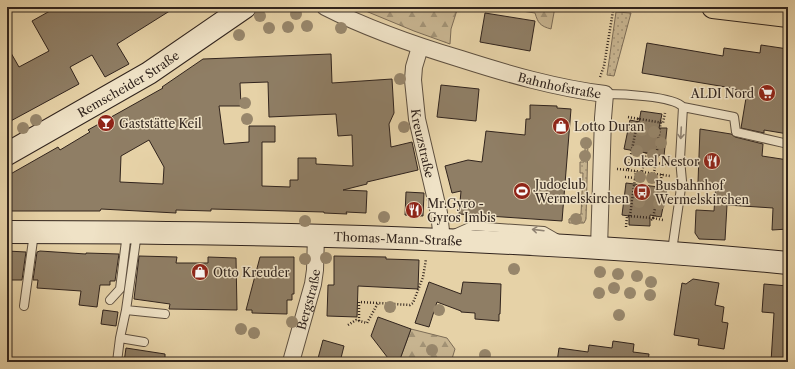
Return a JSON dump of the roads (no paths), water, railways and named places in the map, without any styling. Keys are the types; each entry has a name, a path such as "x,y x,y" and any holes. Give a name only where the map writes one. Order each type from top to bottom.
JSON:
{"main road":[{"path":"713,7 788,16"}],"street":[{"name":"Remscheider Straße","path":"7,154 149,73 245,7"},
{"name":"Bahnhofstraße","path":"325,7 420,47 526,78 579,90 605,94"},
{"name":"Kreuzstraße","path":"420,47 414,67 413,80 417,119 439,213 436,240"},
{"path":"585,251 603,125 605,94"},
{"name":"Thomas-Mann-Straße","path":"7,232 132,232 436,240 585,251 788,263"},
{"name":"Bergstraße","path":"292,359 313,284 316,236"}],"lane":[{"name":"Bahnhofstraße","path":"605,94 622,94 674,101 683,107 734,117 736,132 788,144"},
{"path":"659,255 682,181 680,159 683,107"},
{"path":"24,306 34,232"},
{"path":"110,300 120,289 132,232"},
{"path":"117,362 126,310 132,232"},
{"path":"126,310 165,314"},
{"path":"120,338 144,342"}],"place":[{"name":"ALDI Nord","path":"767,93"},
{"name":"Gaststätte Keil","path":"106,123"},
{"name":"Lotto Duran","path":"561,126"},
{"name":"Onkel Nestor","path":"712,161"},
{"name":"Judoclub Wermelskirchen","path":"522,191"},
{"name":"Busbahnhof Wermelskirchen","path":"642,192"},
{"name":"Mr.Gyro - Gyros Imbis","path":"414,210"},
{"name":"Otto Kreuder","path":"200,272"}]}
